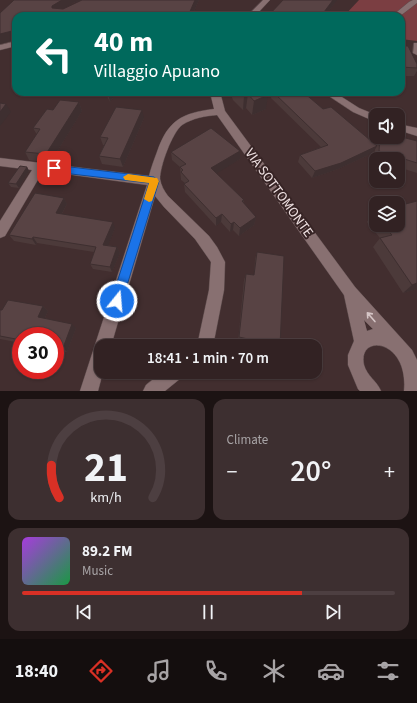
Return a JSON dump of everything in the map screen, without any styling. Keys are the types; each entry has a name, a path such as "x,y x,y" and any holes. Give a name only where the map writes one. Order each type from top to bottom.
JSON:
{"street":[{"path":"256,12 267,0"},
{"path":"401,12 417,1"},
{"path":"0,48 12,44"},
{"path":"417,45 417,53"},
{"name":"VIA SOTTOMONTE","path":"215,96 220,111 350,292 393,342 412,354"},
{"path":"334,96 356,110 369,116"},
{"path":"105,339 164,146 170,131 179,122 191,115 220,111"},
{"path":"405,129 417,132"},
{"path":"0,162 154,181"},
{"path":"0,232 40,167"},
{"path":"154,181 162,199 188,222 206,243 219,264 213,315 207,339"},
{"name":"VIA SOTTOMONTE","path":"350,292 362,342"},
{"path":"372,391 360,376 356,363 357,351 362,342 376,337 393,342"},
{"path":"412,354 415,384"},
{"path":"89,391 94,375"},
{"path":"152,391 167,379"}],"shaded area":[{"path":"359,0 417,0 417,41 405,40 405,12 348,12"}],"building":[{"path":"14,0 62,0 52,6 52,8 63,9 82,0 195,0 190,12 12,12 12,31 0,34 0,13"},
{"path":"283,0 333,0 324,12 272,12"},
{"path":"405,46 408,46 417,64 417,68 405,67"},
{"path":"250,96 266,96 254,101"},
{"path":"277,96 308,96 323,109 331,107 369,139 369,144 375,144 377,146 341,163 315,171 300,155 328,145"},
{"path":"60,100 79,102 46,154 25,152 40,129 33,128 47,109 53,110"},
{"path":"0,103 6,104 0,112"},
{"path":"116,107 142,110 120,159 99,156 108,138 100,137"},
{"path":"211,128 240,151 211,168 244,200 242,201 256,217 240,228 234,222 231,224 222,214 216,218 184,184 189,181 181,172 183,170 180,167 186,164 171,152"},
{"path":"405,138 417,141 417,163 405,159 405,152 379,151 380,144 405,144"},
{"path":"20,166 27,167 16,184 8,183"},
{"path":"35,193 64,198 56,213 113,222 103,245 117,247 110,267 90,264 96,247 33,237 32,239 9,235"},
{"path":"417,201 417,283 412,285 380,238 392,235 389,232 405,232 405,204"},
{"path":"257,252 284,256 280,339 248,339 239,337 246,274 254,275"},
{"path":"8,300 43,306 38,317 72,324 64,345 64,327 12,327 12,338 0,336 0,310 2,310"}],"slow traffic":[{"path":"128,177 154,181 149,199"}],"route":[{"path":"54,168 154,181 117,301"}]}
